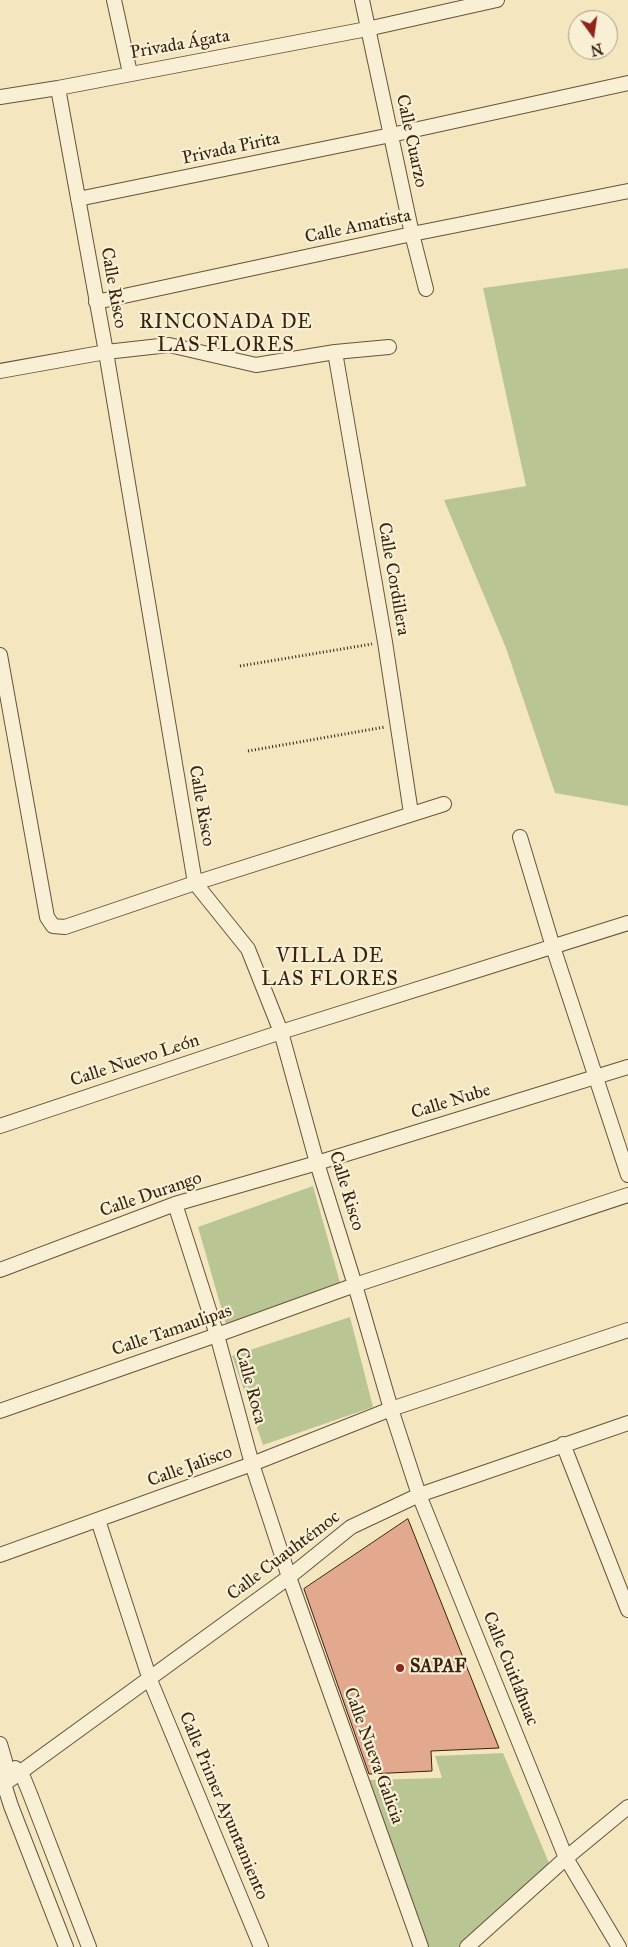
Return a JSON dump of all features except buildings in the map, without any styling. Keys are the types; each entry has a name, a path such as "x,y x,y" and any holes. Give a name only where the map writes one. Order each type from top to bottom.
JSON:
{"street":[{"path":"114,0 130,73"},
{"name":"Calle Cuarzo","path":"362,0 412,234 426,289"},
{"name":"Privada Ágata","path":"0,97 58,88 367,29 497,0"},
{"name":"Privada Pirita","path":"78,199 391,135 628,83"},
{"name":"Calle Risco","path":"58,88 106,352 195,883 248,949 281,1032 317,1163 355,1284 391,1409 419,1494"},
{"name":"Calle Amatista","path":"96,302 412,234 628,191"},
{"path":"0,371 106,352 169,345 256,365 335,352 389,347"},
{"name":"Calle Cordillera","path":"335,352 385,642 411,813"},
{"path":"0,655 48,917 53,926 65,927 195,883 444,804"},
{"path":"520,837 553,947 628,1176"},
{"name":"Calle Nuevo León","path":"0,1126 281,1032 628,923"},
{"name":"Calle Nube","path":"317,1163 628,1067"},
{"name":"Calle Durango","path":"0,1270 175,1204 317,1163"},
{"name":"Calle Tamaulipas","path":"0,1410 217,1335 355,1284 628,1195"},
{"name":"Calle Roca","path":"175,1204 217,1335 252,1464 289,1577"},
{"name":"Calle Jalisco","path":"0,1555 252,1464 391,1409 628,1330"},
{"name":"Calle Cuauhtémoc","path":"2,1786 289,1577 351,1527 419,1494 628,1423"},
{"path":"563,1444 628,1610"},
{"name":"Calle Cuitláhuac","path":"419,1494 566,1858 619,1947"},
{"name":"Calle Primer Ayuntamiento","path":"98,1520 150,1680 261,1947"},
{"name":"Calle Nueva Galicia","path":"289,1577 421,1947"},
{"path":"0,1744 5,1761 2,1786 66,1947"},
{"path":"5,1761 21,1772 88,1947"},
{"path":"467,1947 566,1858 628,1807"}],"path":[{"path":"240,666 385,642"},
{"path":"248,751 398,725"}],"green space":[{"path":"628,268 628,806 555,793 506,648 444,500 526,486 483,288"},
{"path":"313,1186 341,1286 227,1328 198,1227"},
{"path":"350,1317 373,1407 263,1445 232,1356"},
{"path":"503,1753 549,1863 459,1947 428,1947 368,1780 442,1778 435,1756"}],"place":[{"name":"SAPAF","path":"400,1668"}],"district":[{"name":"RINCONADA DE LAS FLORES","path":"226,334"},
{"name":"VILLA DE LAS FLORES","path":"330,968"}]}
